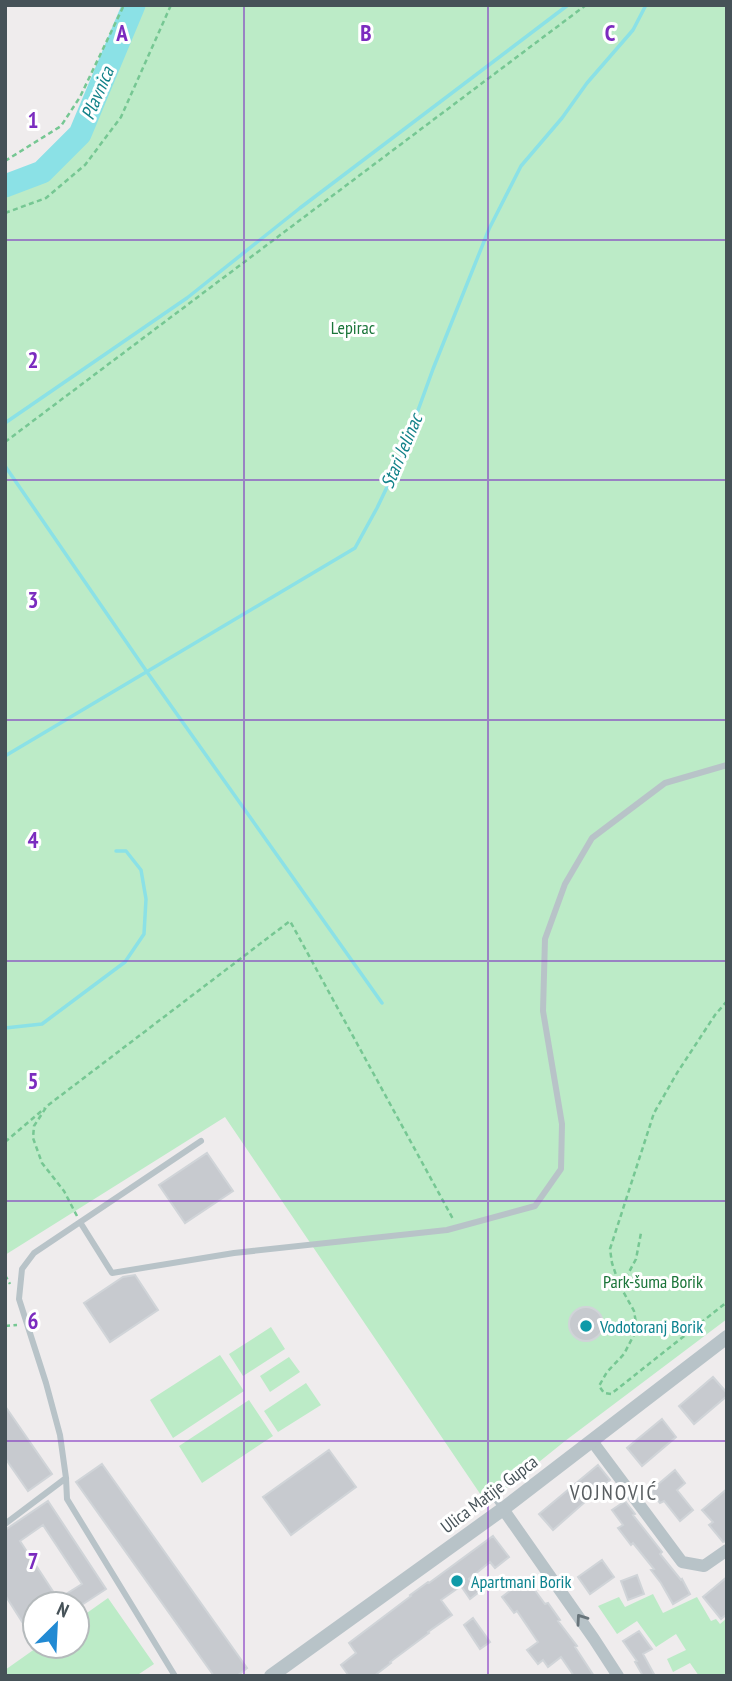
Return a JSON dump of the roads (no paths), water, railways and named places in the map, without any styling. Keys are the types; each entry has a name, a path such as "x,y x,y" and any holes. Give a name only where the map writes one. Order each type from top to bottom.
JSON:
{"street":[{"name":"Ulica Matije Gupca","path":"271,1676 503,1509 727,1337"},
{"path":"592,1441 682,1562 704,1566 727,1550"},
{"path":"503,1509 618,1676"}],"lane":[{"path":"80,1222 112,1273 234,1253 447,1230 535,1206 561,1169 562,1124 543,1011 545,939 565,884 592,838 665,783 727,765"},
{"path":"175,1676 66,1499 60,1435 19,1299 22,1269 34,1252 201,1141"},
{"path":"5,1524 66,1478"},
{"path":"493,1496 503,1509"}],"waterway":[{"name":"Plavnica","path":"5,186 42,172 80,134 134,5"},
{"path":"5,423 187,298 300,208 568,5"},
{"name":"Stari Jelinac","path":"5,756 355,548 400,460 489,229 521,166 633,30 646,5"},
{"path":"5,466 147,672 382,1003"},
{"path":"5,1028 42,1024 125,962 144,934 146,899 141,870 126,851 116,851"}],"place":[{"name":"Vodotoranj Borik","path":"586,1326"},
{"name":"Apartmani Borik","path":"457,1581"}],"district":[{"name":"VOJNOVIĆ","path":"614,1492"}],"park label":[{"name":"Lepirac","path":"353,327"},
{"name":"Park-šuma Borik","path":"653,1281"}]}
